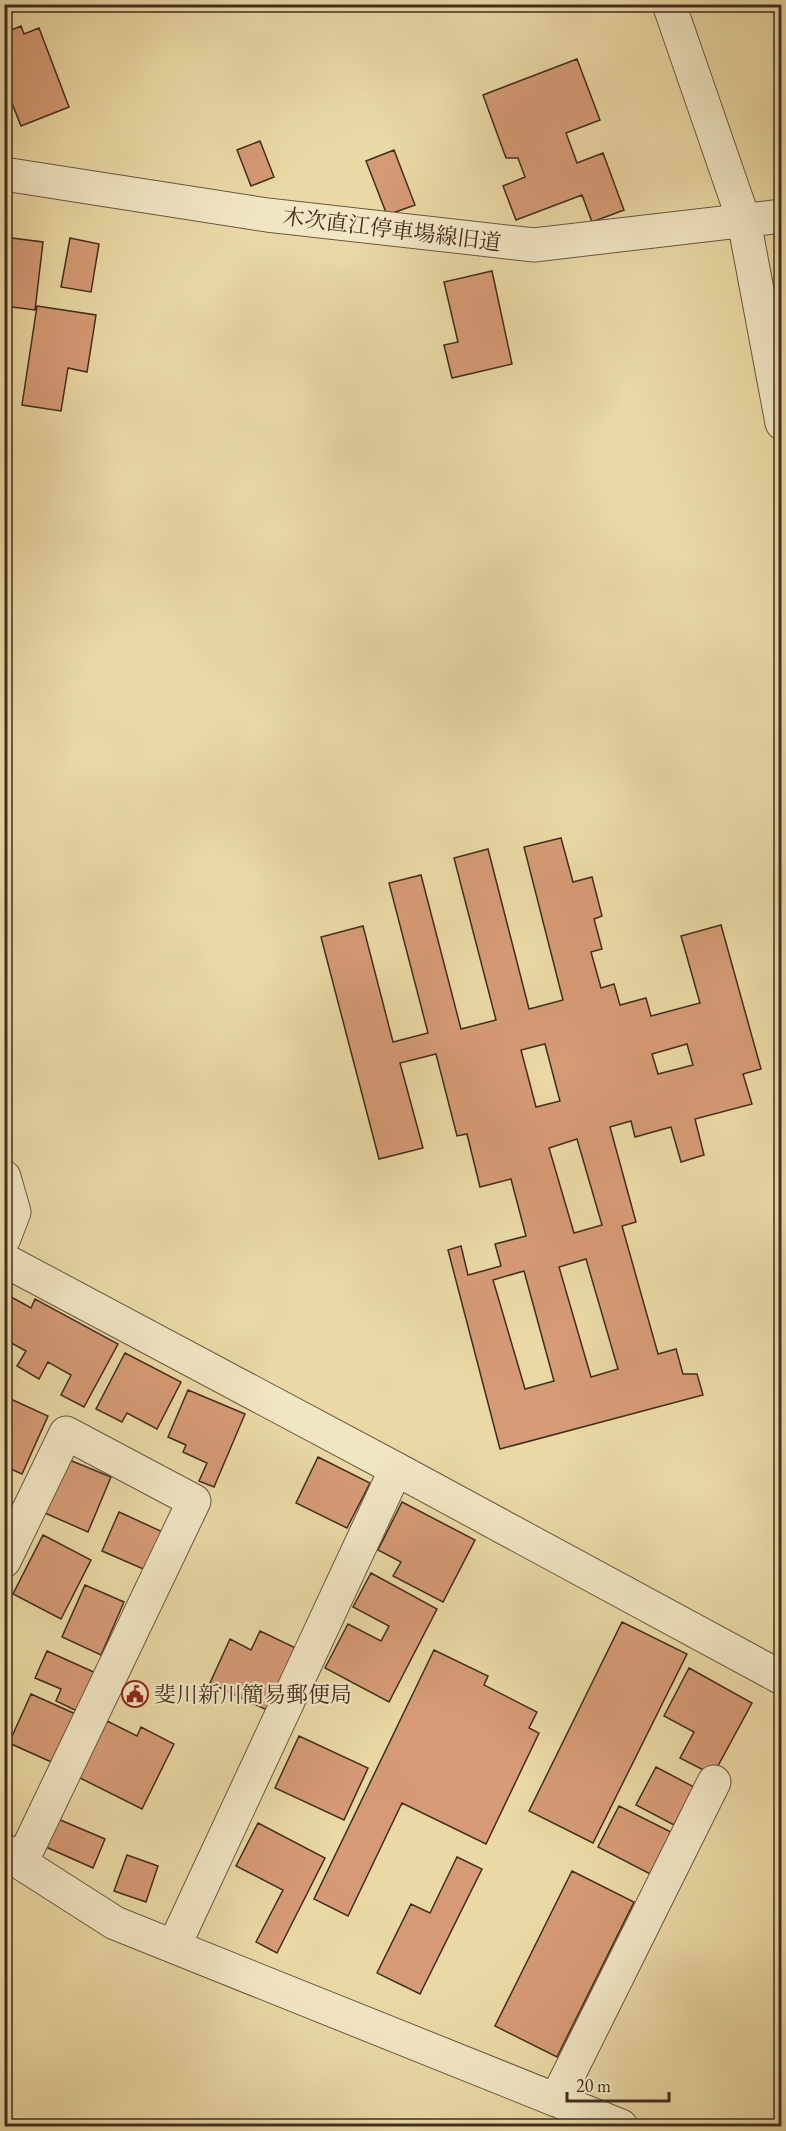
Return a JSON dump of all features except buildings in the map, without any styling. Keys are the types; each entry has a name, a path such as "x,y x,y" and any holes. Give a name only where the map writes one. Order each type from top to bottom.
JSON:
{"street":[{"path":"669,4 744,221 782,423"},
{"name":"木次直江停車場線旧道","path":"4,174 267,215 534,245 782,216"},
{"path":"4,1177 14,1212 4,1238"},
{"path":"4,1260 396,1468 782,1678"},
{"path":"4,1561 66,1433 194,1502 13,1856 115,1923 621,2127"},
{"path":"174,1946 396,1468"},
{"path":"555,2100 714,1782"}],"place":[{"name":"斐川新川簡易郵便局","path":"135,1694"}]}
